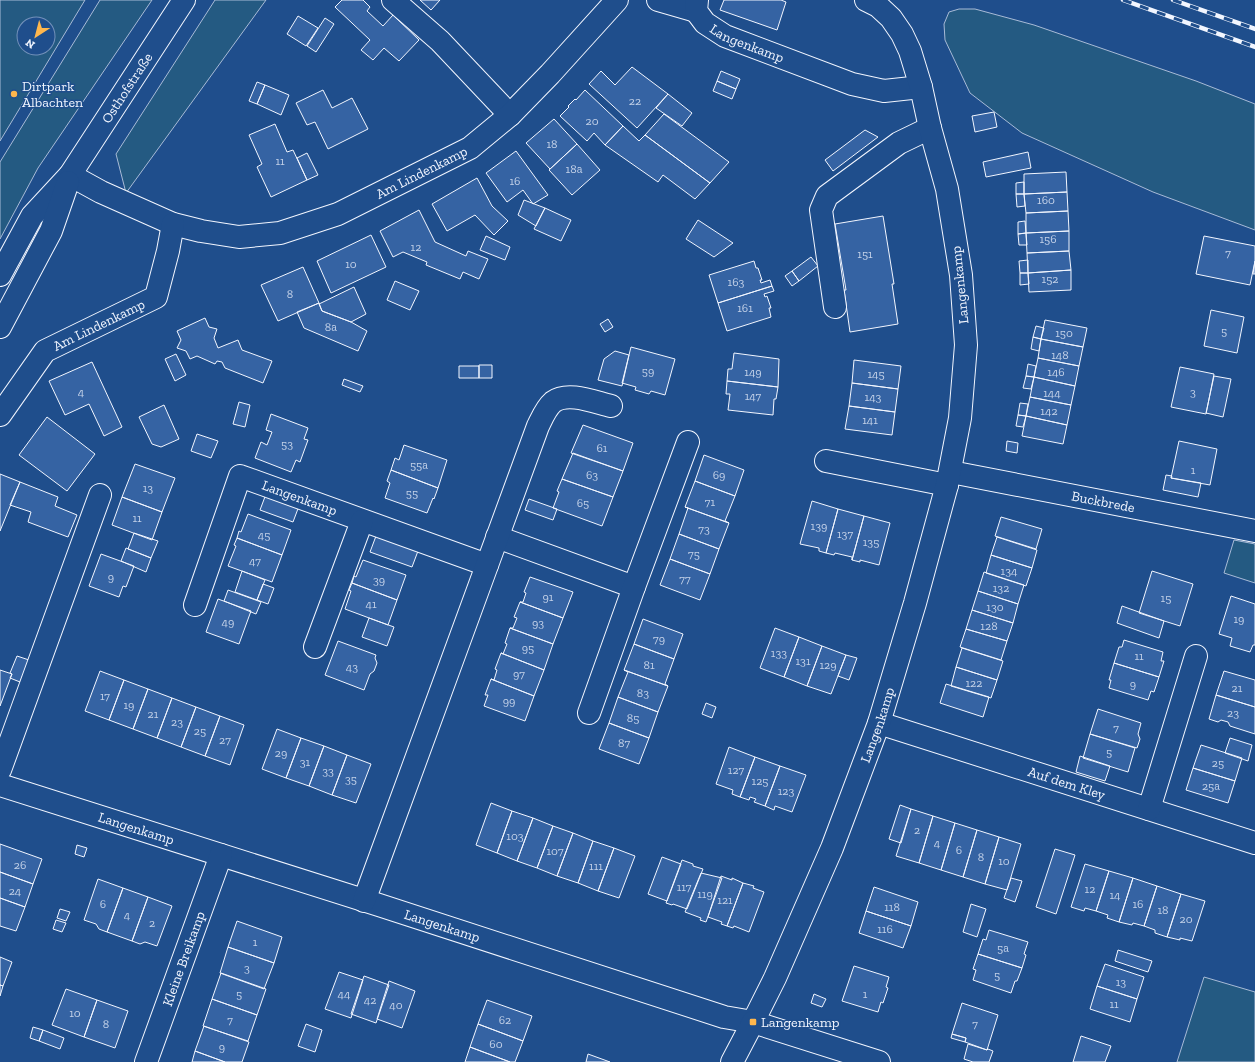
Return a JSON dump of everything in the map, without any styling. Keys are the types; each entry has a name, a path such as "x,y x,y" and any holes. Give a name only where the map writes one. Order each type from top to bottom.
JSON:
{"street":[{"name":"Osthofstraße","path":"0,275 32,216 70,175 184,0"},
{"path":"393,0 440,41 510,115"},
{"name":"Am Lindenkamp","path":"70,175 101,192 173,224 201,232 239,237 280,233 338,214 470,148 510,115 550,74 617,0"},
{"name":"Langenkamp","path":"658,0 696,6 705,24 725,36 852,84 884,91 921,87"},
{"name":"Langenkamp","path":"0,785 364,900 724,1017 753,1022 775,978 832,848 879,723 915,603 949,478 960,418 966,345 961,275 949,196 930,128 921,87 910,51 902,34 891,18 878,6 866,0"},
{"path":"835,307 821,210 827,196 899,143 930,128"},
{"name":"Osthofstraße","path":"0,327 51,231 70,175"},
{"name":"Am Lindenkamp","path":"0,415 46,351 156,297 173,224"},
{"path":"364,900 538,426 552,403 561,398 569,396 611,406"},
{"path":"589,713 688,442"},
{"path":"826,461 949,478"},
{"name":"Langenkamp","path":"195,605 240,476 487,565"},
{"name":"Buckbrede","path":"949,478 1255,530"},
{"path":"0,770 100,495"},
{"path":"315,647 362,521"},
{"path":"497,538 634,587"},
{"path":"1149,809 1196,656"},
{"name":"Auf dem Kley","path":"879,723 1255,843"},
{"name":"Kleine Breikamp","path":"146,1062 220,855"},
{"path":"732,1062 753,1022 879,1062"}],"shaded area":[{"name":"Dirtpark Albachten","path":"0,0 85,0 56,48 56,16 16,16 16,56 51,56 0,141"},
{"path":"100,0 152,0 38,168 0,239 0,162"},
{"path":"215,0 266,0 126,193 116,154"},
{"path":"959,9 975,9 1034,25 1196,81 1255,104 1255,230 1153,192 1022,133 970,93 945,40 944,24 949,12"},
{"path":"1234,540 1255,544 1255,583 1224,573"},
{"path":"1204,977 1255,992 1255,1062 1177,1062"}],"building":[{"path":"342,0 363,0 370,7 367,11 383,26 393,15 419,40 399,61 384,48 373,60 361,50 370,40 335,7"},
{"path":"420,0 440,0 431,10"},
{"path":"724,0 781,0 786,2 777,30 720,10"},
{"path":"298,16 318,28 306,46 287,34"},
{"path":"325,18 334,24 316,52 307,46"},
{"path":"632,67 668,94 637,128 589,84 601,71 615,85"},
{"path":"721,71 740,79 736,89 717,81"},
{"path":"717,81 736,89 732,99 713,91"},
{"path":"257,82 265,85 257,104 249,101"},
{"path":"265,85 289,95 281,115 257,104"},
{"path":"323,90 332,108 352,98 368,129 328,149 315,122 307,125 296,103"},
{"path":"585,90 623,126 605,145 594,133 587,141 560,116"},
{"path":"668,94 692,113 682,126 656,108"},
{"path":"994,112 997,127 975,132 972,116"},
{"path":"664,114 729,162 710,183 645,135"},
{"path":"554,119 577,144 550,169 526,143"},
{"path":"275,124 287,152 293,150 307,180 271,197 257,167 262,164 249,135"},
{"path":"623,126 639,141 645,135 710,183 695,199 663,175 658,182 605,145"},
{"path":"865,130 878,137 833,171 825,160"},
{"path":"577,144 600,170 572,195 549,170"},
{"path":"516,151 548,195 533,204 523,190 507,202 486,173"},
{"path":"1028,152 1031,168 986,177 983,162"},
{"path":"307,153 318,175 307,180 297,158"},
{"path":"1066,172 1067,192 1024,194 1024,174"},
{"path":"477,178 492,206 508,221 494,235 475,215 447,231 432,204"},
{"path":"1024,182 1024,194 1016,194 1016,183"},
{"path":"1067,192 1068,211 1026,213 1024,194"},
{"path":"1016,194 1024,194 1025,206 1017,207"},
{"path":"524,200 545,208 536,226 518,215"},
{"path":"545,208 571,220 561,241 534,229"},
{"path":"419,210 435,242 466,256 468,251 488,259 479,279 463,272 460,279 426,265 427,262 403,252 393,257 380,231"},
{"path":"1068,211 1069,231 1026,233 1026,213"},
{"path":"883,216 894,284 892,284 898,324 850,332 844,290 846,290 835,224"},
{"path":"698,220 733,243 714,257 686,239"},
{"path":"1025,221 1026,233 1018,234 1018,222"},
{"path":"1069,231 1069,251 1027,253 1026,233"},
{"path":"1026,233 1027,245 1019,245 1018,234"},
{"path":"371,235 386,267 331,293 317,261"},
{"path":"486,236 510,247 505,260 480,250"},
{"path":"1204,236 1255,246 1255,261 1250,285 1196,274"},
{"path":"1069,251 1071,270 1028,273 1027,253"},
{"path":"811,257 818,266 799,281 792,271"},
{"path":"1028,260 1028,273 1020,273 1019,261"},
{"path":"754,261 762,280 760,280 761,283 770,280 772,286 718,303 709,275"},
{"path":"1255,261 1255,274 1253,274"},
{"path":"303,267 319,303 278,321 261,285"},
{"path":"1071,270 1071,290 1029,292 1028,273"},
{"path":"792,271 799,281 792,286 785,276"},
{"path":"1020,273 1028,273 1029,284 1020,285"},
{"path":"395,281 419,291 410,310 387,300"},
{"path":"772,286 774,291 764,294 765,297 767,296 771,308 769,308 771,317 727,331 718,303"},
{"path":"354,287 366,314 351,322 322,311 319,304"},
{"path":"319,303 322,311 351,322 367,331 358,351 304,328 297,312"},
{"path":"1211,310 1244,317 1237,353 1204,346"},
{"path":"205,318 209,327 217,329 214,338 218,348 238,340 242,350 272,361 263,383 225,368 222,362 217,361 215,364 197,356 190,359 186,351 177,348 181,340 177,331"},
{"path":"608,319 613,327 605,332 600,324"},
{"path":"1045,320 1087,328 1083,347 1041,339"},
{"path":"1036,326 1044,328 1041,339 1033,337"},
{"path":"1033,337 1041,339 1039,351 1031,349"},
{"path":"1041,339 1083,347 1079,366 1038,358"},
{"path":"631,347 675,359 665,395 651,391 649,394 635,390 636,387 622,383"},
{"path":"615,351 629,355 622,386 598,380 604,359"},
{"path":"734,353 779,359 778,387 727,381 728,369 732,369"},
{"path":"176,354 186,375 175,381 165,359"},
{"path":"1038,358 1079,366 1075,386 1034,377"},
{"path":"854,360 901,366 898,389 852,383"},
{"path":"92,362 122,427 104,436 89,404 65,415 49,381"},
{"path":"1028,364 1036,366 1034,377 1026,376"},
{"path":"479,365 492,365 492,378 479,378"},
{"path":"459,366 479,366 479,378 459,378"},
{"path":"1180,367 1214,374 1206,414 1171,407"},
{"path":"1026,376 1034,377 1031,389 1023,388"},
{"path":"1214,376 1231,379 1223,417 1206,413"},
{"path":"1034,377 1075,386 1071,405 1030,397"},
{"path":"344,379 363,386 360,392 342,385"},
{"path":"727,381 778,387 776,399 774,399 773,415 728,410 730,394 726,394"},
{"path":"852,383 898,389 895,412 849,406"},
{"path":"1030,397 1071,405 1067,425 1026,416"},
{"path":"239,402 250,405 245,427 233,424"},
{"path":"1020,403 1028,404 1026,416 1018,415"},
{"path":"164,405 179,439 161,447 152,444 139,417"},
{"path":"849,406 895,412 892,435 845,429"},
{"path":"271,414 308,428 304,439 308,440 300,462 296,460 291,472 255,458 261,442 267,445 272,432 266,430"},
{"path":"1018,415 1026,416 1023,427 1016,426"},
{"path":"1026,416 1067,425 1063,444 1022,436"},
{"path":"47,417 95,454 67,491 19,455"},
{"path":"583,425 633,443 623,471 571,453"},
{"path":"197,434 218,441 211,458 191,451"},
{"path":"1007,441 1018,443 1017,453 1006,451"},
{"path":"1179,441 1217,449 1210,485 1171,478"},
{"path":"404,445 447,460 438,488 391,470 395,458 399,460"},
{"path":"573,453 623,471 613,497 562,479"},
{"path":"704,455 744,470 735,496 695,481"},
{"path":"135,464 175,478 162,512 122,497"},
{"path":"391,470 438,488 427,513 385,498 390,483 387,481"},
{"path":"0,474 20,482 0,531"},
{"path":"1166,475 1172,476 1171,478 1201,483 1198,497 1163,490"},
{"path":"562,479 613,497 602,526 553,508 559,492 557,491"},
{"path":"695,481 735,496 725,521 729,523 685,507"},
{"path":"20,482 58,497 55,506 77,515 68,537 28,522 31,512 10,505"},
{"path":"266,494 299,506 293,522 260,510"},
{"path":"122,497 162,512 152,540 112,525"},
{"path":"529,499 557,509 553,520 525,510"},
{"path":"812,501 838,509 826,553 819,551 819,548 800,544"},
{"path":"688,508 729,523 719,549 679,534"},
{"path":"838,509 864,516 852,560 852,557 835,553 834,555 826,553"},
{"path":"248,514 291,530 282,555 237,538"},
{"path":"864,516 890,523 879,565 860,560 860,562 852,560"},
{"path":"1001,517 1042,529 1036,549 995,536"},
{"path":"134,533 158,541 151,558 128,549"},
{"path":"679,534 719,549 710,574 670,559"},
{"path":"376,536 418,551 412,567 370,552"},
{"path":"997,537 1037,550 1032,568 991,555"},
{"path":"237,538 282,555 272,582 228,566 236,546 234,545"},
{"path":"126,548 151,558 146,572 121,561"},
{"path":"101,554 134,566 126,587 123,586 119,597 89,586"},
{"path":"991,555 1032,568 1026,586 986,573"},
{"path":"670,559 710,574 700,600 660,585"},
{"path":"363,560 406,575 397,600 352,583 354,576 356,577"},
{"path":"242,571 265,580 257,600 235,592"},
{"path":"1152,571 1193,584 1180,626 1139,613"},
{"path":"984,572 1024,585 1018,604 978,591"},
{"path":"530,577 573,592 563,618 520,602 523,602 526,593 524,592"},
{"path":"352,583 397,600 388,625 345,609"},
{"path":"263,584 274,588 268,604 257,600"},
{"path":"228,590 261,602 256,614 224,601"},
{"path":"978,591 1018,604 1013,623 972,610"},
{"path":"1231,596 1255,604 1255,645 1253,645 1250,652 1230,646 1232,638 1219,634"},
{"path":"218,599 251,611 239,644 206,632"},
{"path":"520,602 563,618 553,644 510,628 513,628 517,618 514,617"},
{"path":"1122,606 1164,621 1159,638 1117,623"},
{"path":"972,610 1013,623 1007,641 966,629"},
{"path":"369,618 394,627 387,646 362,637"},
{"path":"643,619 683,634 674,659 634,644"},
{"path":"510,628 553,644 544,670 503,654 507,644 505,643"},
{"path":"775,628 799,637 784,677 760,668"},
{"path":"966,629 1007,641 1001,660 960,647"},
{"path":"799,637 822,646 807,686 784,677"},
{"path":"1124,640 1163,652 1161,661 1164,661 1159,677 1114,663 1119,647 1122,647"},
{"path":"338,641 376,655 375,658 377,663 374,671 370,674 364,690 325,675"},
{"path":"634,644 674,659 665,684 668,686 624,670"},
{"path":"822,646 846,655 831,694 807,686"},
{"path":"962,648 1003,661 997,680 956,667"},
{"path":"501,653 544,670 534,696 491,679 494,680 497,670 495,669"},
{"path":"846,655 857,658 849,680 838,676"},
{"path":"17,656 29,660 20,682 10,678 12,674 10,673"},
{"path":"1114,663 1159,677 1154,692 1151,691 1148,700 1109,688 1111,680 1109,680"},
{"path":"956,667 997,680 991,698 951,686"},
{"path":"0,670 12,674 0,706"},
{"path":"624,670 668,686 658,712 618,697 628,672"},
{"path":"100,671 124,680 109,720 85,711"},
{"path":"1224,671 1255,680 1255,707 1216,695"},
{"path":"491,679 534,696 525,721 484,706 488,695 485,695"},
{"path":"124,680 148,689 133,729 109,720"},
{"path":"946,684 989,697 983,717 940,703"},
{"path":"148,689 172,698 157,738 133,729"},
{"path":"1216,695 1255,707 1255,734 1230,726 1228,722 1221,720 1218,722 1209,719"},
{"path":"618,697 658,712 649,738 609,723"},
{"path":"172,698 196,707 181,747 157,738"},
{"path":"706,703 716,707 712,718 702,714"},
{"path":"196,707 220,716 205,756 181,747"},
{"path":"1098,709 1141,723 1138,734 1140,739 1137,748 1090,734"},
{"path":"220,716 244,725 230,765 205,756"},
{"path":"609,723 649,738 639,764 599,749"},
{"path":"277,729 301,738 286,778 262,769"},
{"path":"1090,734 1135,748 1128,772 1083,758"},
{"path":"301,738 324,746 309,786 286,778"},
{"path":"1230,738 1252,745 1248,761 1225,753"},
{"path":"1201,745 1242,758 1235,781 1193,768"},
{"path":"324,746 347,755 332,795 309,786"},
{"path":"729,747 755,757 740,797 732,794 733,790 716,784"},
{"path":"347,755 371,764 356,803 332,795"},
{"path":"1080,756 1110,766 1105,781 1076,772"},
{"path":"755,757 780,766 765,806 754,802 756,799 750,797 749,800 740,797"},
{"path":"780,766 806,775 792,812 775,806 774,810 765,806"},
{"path":"1193,768 1235,781 1228,803 1186,790"},
{"path":"491,803 512,811 497,853 476,845"},
{"path":"900,805 911,809 901,843 889,839"},
{"path":"911,809 933,816 919,863 896,856"},
{"path":"512,811 533,818 517,861 497,853"},
{"path":"933,816 955,823 941,870 919,863"},
{"path":"533,818 553,826 537,868 517,861"},
{"path":"955,823 977,830 963,877 941,870"},
{"path":"553,826 573,833 557,876 537,868"},
{"path":"977,830 999,837 985,884 963,877"},
{"path":"573,833 593,841 578,883 557,876"},
{"path":"999,837 1021,844 1007,890 985,884"},
{"path":"593,841 614,848 598,891 578,883"},
{"path":"0,844 42,859 33,884 0,872"},
{"path":"77,845 87,848 84,857 75,854"},
{"path":"614,848 635,856 619,898 598,891"},
{"path":"1055,849 1075,855 1056,914 1036,907"},
{"path":"662,857 681,864 667,901 648,894"},
{"path":"682,860 703,869 687,909 666,903"},
{"path":"1085,864 1109,871 1096,911 1085,908 1084,911 1071,907"},
{"path":"1109,871 1133,878 1119,922 1107,918 1108,915 1096,911"},
{"path":"0,872 33,884 25,907 0,898"},
{"path":"701,873 722,878 706,922 700,920 701,918 685,912"},
{"path":"721,876 732,880 732,878 743,883 727,926 721,924 722,922 708,917"},
{"path":"1011,878 1022,881 1015,902 1004,898"},
{"path":"1133,878 1157,886 1144,926 1133,923 1132,925 1119,922"},
{"path":"98,879 123,888 107,932 99,929 96,924 84,920"},
{"path":"743,883 754,886 753,888 764,892 749,932 734,926 733,928 727,926"},
{"path":"1157,886 1181,894 1167,937 1155,933 1155,930 1144,926"},
{"path":"874,887 918,902 911,926 866,911"},
{"path":"123,888 148,897 132,941 107,932"},
{"path":"1181,894 1205,901 1192,941 1167,937"},
{"path":"148,897 172,906 157,946 145,942 140,944 132,941"},
{"path":"0,898 25,907 16,931 0,926"},
{"path":"971,904 986,909 977,937 963,932"},
{"path":"60,909 70,912 66,921 57,918"},
{"path":"866,911 911,926 903,948 859,933"},
{"path":"56,920 66,923 62,932 53,929"},
{"path":"237,921 282,937 274,963 228,947"},
{"path":"989,930 1028,942 1022,968 978,954 983,939 986,940"},
{"path":"228,947 274,963 264,989 220,973"},
{"path":"1118,950 1152,961 1148,972 1115,961"},
{"path":"978,954 1022,968 1011,993 973,980 976,970 973,969"},
{"path":"0,957 12,962 3,986 0,985"},
{"path":"1105,964 1144,977 1137,999 1097,986"},
{"path":"854,966 889,977 886,987 888,988 878,1012 842,1001"},
{"path":"339,972 363,980 351,1018 325,1009"},
{"path":"221,973 266,989 257,1015 212,999"},
{"path":"364,976 389,985 376,1023 351,1014"},
{"path":"389,981 415,991 402,1028 377,1019"},
{"path":"0,985 3,986 0,996"},
{"path":"1097,986 1137,999 1130,1022 1090,1009"},
{"path":"66,989 97,1000 84,1037 52,1025"},
{"path":"814,994 826,999 822,1007 811,1003"},
{"path":"212,999 257,1015 248,1041 203,1026"},
{"path":"97,1000 128,1011 115,1048 84,1037"},
{"path":"487,1000 532,1016 523,1041 478,1024"},
{"path":"962,1003 998,1015 987,1050 965,1042 966,1038 952,1034"},
{"path":"306,1024 322,1030 315,1052 298,1046"},
{"path":"478,1024 523,1041 515,1062 510,1062 470,1047"},
{"path":"204,1026 249,1042 242,1062 225,1062 195,1051"},
{"path":"33,1027 43,1030 39,1041 30,1038"},
{"path":"43,1030 64,1038 60,1049 39,1041"},
{"path":"952,1034 966,1038 965,1042 951,1038"},
{"path":"1081,1036 1111,1046 1105,1062 1073,1062"},
{"path":"968,1044 993,1051 989,1062 973,1062 964,1059"},
{"path":"470,1047 510,1062 465,1062"},
{"path":"195,1051 225,1062 192,1062"},
{"path":"588,1054 610,1062 586,1062"}],"railway":[{"path":"1123,0 1255,47"},
{"path":"1173,0 1255,29"}],"place":[{"name":"Dirtpark Albachten","path":"14,94"},
{"name":"Langenkamp","path":"753,1022"}]}
